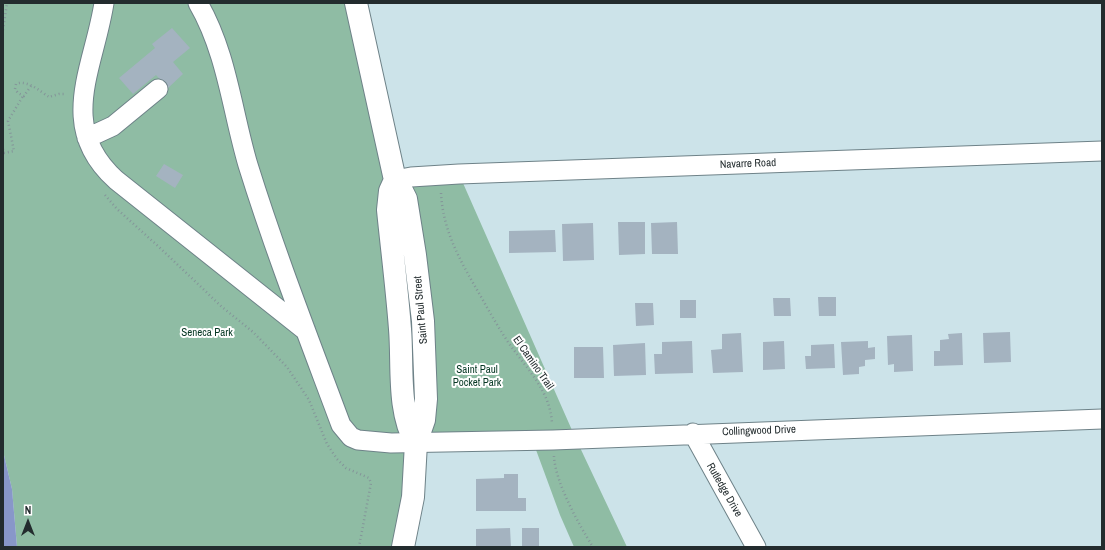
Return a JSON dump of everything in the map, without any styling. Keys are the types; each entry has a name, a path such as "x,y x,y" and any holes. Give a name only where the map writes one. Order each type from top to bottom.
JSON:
{"main road":[{"name":"Saint Paul Street","path":"356,3 395,180 390,192 388,210 400,328 404,413 407,427 416,443"},
{"path":"403,547 413,497 416,443"}],"street":[{"path":"104,3 82,99 82,116 87,138 98,160 112,176 306,331"},
{"name":"Collingwood Drive","path":"198,3 216,40 247,160 306,331 345,432 351,437 367,442 416,443 553,440 692,433 1102,419"},
{"path":"87,138 113,126 158,89"},
{"name":"Navarre Road","path":"395,180 411,177 458,174 1102,151"},
{"name":"Rutledge Drive","path":"692,433 756,547"}],"path":[{"path":"3,30 8,3"},
{"path":"23,96 16,91 16,84 22,82 49,97 65,94"},
{"path":"3,149 4,153 14,151 8,121 23,96 33,87"},
{"path":"65,99 66,89"},
{"path":"102,191 117,209 184,269 222,307 253,332 287,367 309,400 327,444 337,459 346,468 369,478 371,483 370,490 359,547"},
{"name":"El Camino Trail","path":"441,194 446,227 459,258 508,341 538,382 548,399 551,412 554,466 582,528 593,547"}],"green space":[{"name":"Seneca Park","path":"3,3 356,3 395,180 459,174 575,437 627,547 574,547 560,515 532,439 416,443 403,547 17,547 12,489 3,451"}],"water":[{"path":"3,451 12,489 17,547 3,547"}],"building":[{"path":"172,28 190,48 173,62 183,74 168,88 156,75 133,94 119,78 155,48 152,44"},
{"path":"164,164 183,175 175,188 156,176"},
{"path":"618,222 645,222 645,254 619,255"},
{"path":"677,222 678,254 652,254 651,223"},
{"path":"593,223 594,260 563,261 562,224"},
{"path":"555,230 556,252 509,253 509,231"},
{"path":"818,297 836,297 836,316 819,316"},
{"path":"773,298 790,298 791,316 774,316"},
{"path":"680,300 696,300 696,318 680,318"},
{"path":"635,303 653,303 654,325 636,326"},
{"path":"1010,332 1011,362 984,363 983,333"},
{"path":"741,333 743,372 713,373 711,350 722,349 722,334"},
{"path":"962,333 963,365 934,366 934,351 940,351 940,340 949,339 948,334"},
{"path":"912,335 913,371 894,372 894,364 888,365 887,336"},
{"path":"692,341 693,373 655,374 654,354 662,354 662,342"},
{"path":"784,341 785,369 763,370 763,342"},
{"path":"868,341 868,348 875,347 875,359 865,360 865,366 859,367 859,374 843,375 841,342"},
{"path":"645,343 646,375 614,376 613,345"},
{"path":"834,344 835,368 806,369 805,356 811,356 811,345"},
{"path":"574,347 603,347 604,378 574,378"},
{"path":"504,474 518,474 518,498 526,498 526,511 476,511 476,479 504,478"},
{"path":"510,528 511,547 476,547 476,529"},
{"path":"522,528 539,528 539,547 522,547"}],"park label":[{"name":"Saint Paul Pocket Park","path":"477,376"}]}
